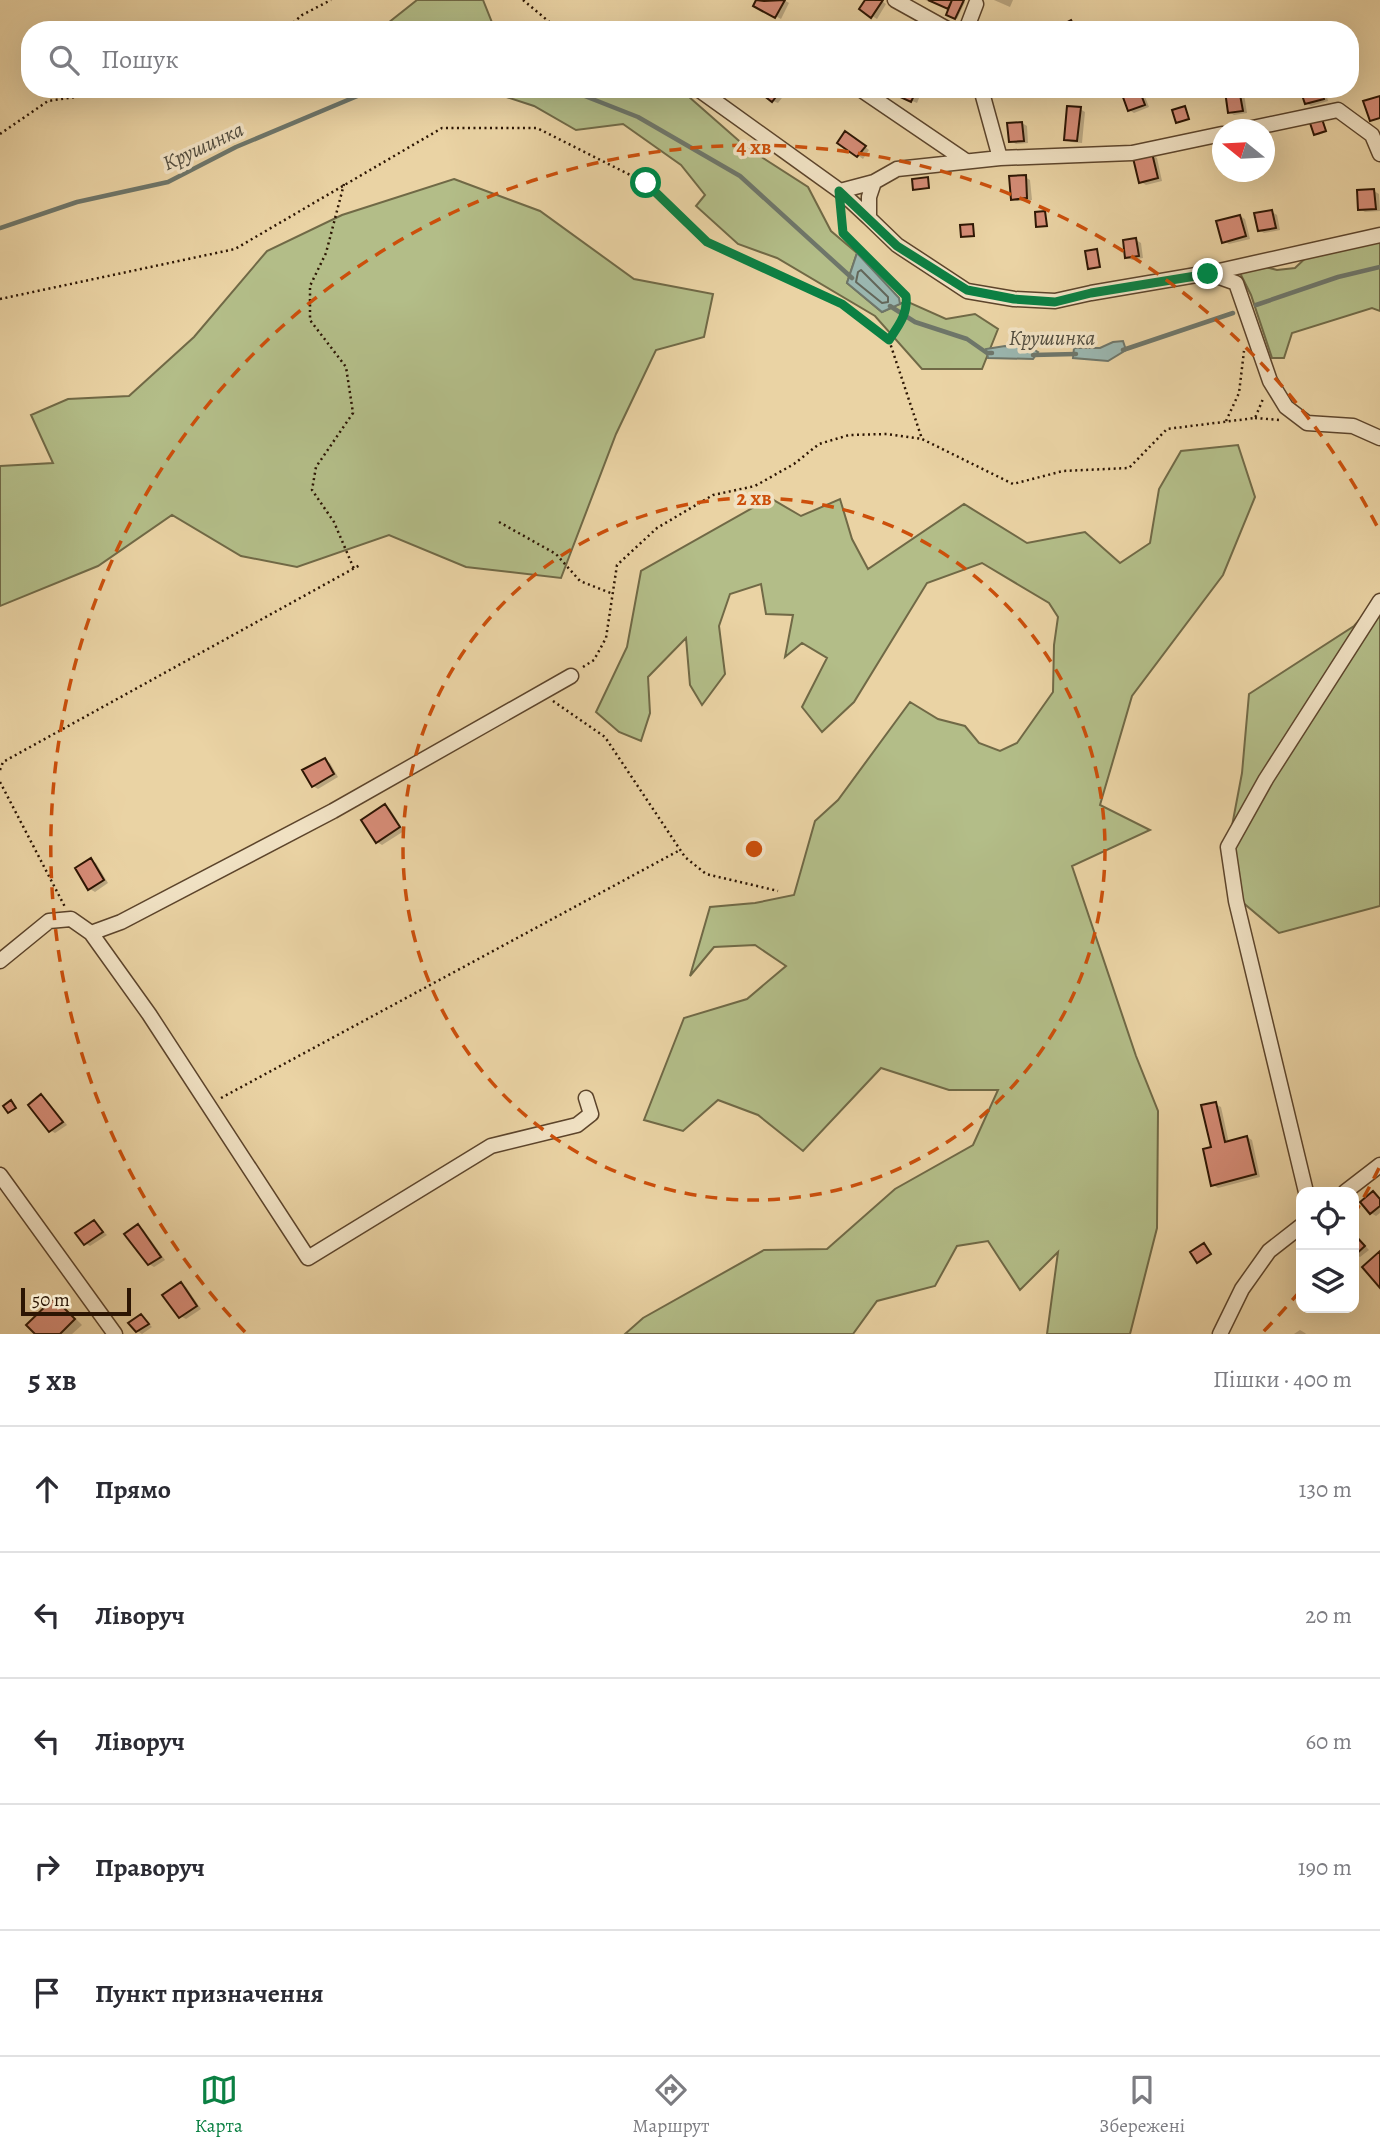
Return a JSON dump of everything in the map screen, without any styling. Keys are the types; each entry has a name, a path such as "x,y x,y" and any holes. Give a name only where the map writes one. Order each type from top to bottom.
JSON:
{"street":[{"path":"895,0 933,21"},
{"path":"969,21 976,4"},
{"path":"710,98 839,191 897,246 967,290 1014,299 1055,302 1091,293 1208,274 1380,235"},
{"path":"873,98 966,161"},
{"path":"983,98 1000,158"},
{"path":"1275,123 1338,110 1372,135 1380,154"},
{"path":"839,191 874,182 897,169 1000,158 1132,153 1212,136"},
{"path":"869,218 869,197 874,182"},
{"path":"1208,274 1236,284 1270,381 1286,407 1307,423 1353,426 1380,438"},
{"path":"1305,1187 1236,901 1228,846 1266,779 1380,601"},
{"path":"90,933 121,922 333,811 571,676"},
{"path":"0,961 49,921 71,919 90,933 149,1014 308,1258 491,1146 578,1125 591,1115 586,1098"},
{"path":"1352,1187 1380,1166"},
{"path":"0,1175 112,1333"},
{"path":"1220,1334 1242,1289 1269,1251 1296,1230"}],"path":[{"path":"295,21 331,0"},
{"path":"523,0 548,21"},
{"path":"0,134 48,101 68,98"},
{"path":"0,299 235,249 442,128 537,128 646,183 707,242 842,304 889,340 922,439"},
{"path":"344,184 326,253 310,286 310,320 346,367 353,412 316,467 312,490 334,522 354,569"},
{"path":"839,191 843,233 906,296 908,307 889,340"},
{"path":"1226,421 1240,393 1245,343"},
{"path":"571,676 594,660 606,638 617,565 657,528 713,495 755,486 794,464 819,444 849,435 887,434 922,439 1013,484 1063,471 1129,468 1167,429 1255,418 1270,381"},
{"path":"499,522 556,554 580,581 613,594"},
{"path":"0,770 3,762 360,565"},
{"path":"542,692 606,737 685,857 706,874 778,891"},
{"path":"0,782 71,919"},
{"path":"208,1105 680,850"}],"green space":[{"path":"417,0 483,0 491,21 391,21"},
{"path":"510,98 690,98 746,147 808,187 831,231 857,253 847,283 882,312 906,301 946,319 975,314 998,329 982,369 922,369 875,316 777,258 738,244 696,206 705,195 681,165 623,124 576,130 534,106"},
{"path":"454,179 540,211 634,279 713,294 704,337 656,350 616,434 561,578 466,567 389,535 297,567 241,556 172,515 98,566 0,606 0,466 53,463 31,415 68,399 129,396 194,337 267,251 342,215"},
{"path":"1380,241 1380,311 1372,308 1292,333 1284,358 1272,358 1251,295 1240,273 1247,262 1277,270 1295,268 1312,252"},
{"path":"1238,445 1255,497 1223,575 1132,696 1100,805 1150,830 1072,866 1136,1056 1158,1111 1157,1228 1130,1334 1047,1334 1058,1252 1020,1290 988,1241 957,1246 935,1286 877,1301 853,1334 625,1334 643,1318 764,1250 827,1249 895,1189 973,1145 998,1090 949,1090 881,1068 803,1151 758,1115 718,1100 683,1131 644,1120 684,1018 747,999 786,966 755,945 714,947 690,976 710,907 755,903 794,895 815,821 838,800 910,702 938,719 965,726 979,743 1000,751 1017,743 1053,692 1054,645 1058,617 1049,603 982,563 927,583 854,702 822,732 802,707 827,658 802,643 785,657 793,615 766,614 761,584 730,594 719,626 725,674 702,705 690,685 686,638 648,677 650,713 641,741 619,732 596,712 627,647 641,571 770,498 801,516 840,499 852,539 868,569 964,504 1027,543 1085,532 1120,563 1150,543 1159,489 1181,451"},
{"path":"1380,597 1380,906 1279,933 1235,896 1228,847 1242,773 1249,694 1354,626"}],"water":[{"path":"857,253 899,298 900,304 882,312 847,283"},
{"path":"1123,341 1126,350 1108,361 1073,358 1074,348 1100,348"},
{"path":"1005,346 1029,347 1038,352 1033,359 988,358 986,349"}],"building":[{"path":"756,0 785,0 775,18 753,6"},
{"path":"865,0 883,0 871,18 859,9"},
{"path":"928,0 952,0 948,9"},
{"path":"952,0 964,0 955,19 946,15"},
{"path":"1380,96 1380,118 1370,121 1363,101"},
{"path":"1123,98 1142,98 1145,105 1128,111"},
{"path":"1226,98 1241,98 1243,111 1228,113"},
{"path":"1303,98 1324,99 1305,104"},
{"path":"1067,106 1081,107 1077,141 1064,140"},
{"path":"1185,106 1189,119 1176,123 1172,110"},
{"path":"1321,116 1326,131 1314,135 1309,120"},
{"path":"1022,122 1024,141 1009,142 1007,123"},
{"path":"845,131 866,146 857,157 837,143"},
{"path":"1152,153 1158,178 1139,183 1133,158"},
{"path":"1026,175 1027,198 1011,200 1009,176"},
{"path":"928,177 929,188 913,190 912,179"},
{"path":"1374,189 1376,209 1358,210 1357,190"},
{"path":"1272,210 1276,228 1258,231 1254,213"},
{"path":"1045,211 1047,226 1036,227 1035,212"},
{"path":"1240,215 1246,236 1222,243 1216,221"},
{"path":"973,224 974,236 961,237 960,225"},
{"path":"1136,238 1139,256 1125,258 1123,240"},
{"path":"1097,249 1100,267 1088,269 1085,251"},
{"path":"325,758 334,774 312,787 302,770"},
{"path":"385,804 400,827 376,843 361,820"},
{"path":"91,858 104,880 88,890 75,868"},
{"path":"41,1094 63,1122 49,1132 28,1105"},
{"path":"11,1100 16,1108 8,1113 3,1106"},
{"path":"1216,1102 1225,1142 1247,1136 1256,1174 1211,1186 1203,1149 1211,1147 1201,1105"},
{"path":"1373,1191 1380,1199 1380,1206 1370,1214 1360,1202"},
{"path":"94,1220 103,1232 84,1245 75,1233"},
{"path":"138,1224 161,1257 148,1265 124,1234"},
{"path":"1359,1239 1365,1246 1359,1251"},
{"path":"1204,1243 1211,1254 1197,1263 1190,1252"},
{"path":"1380,1251 1380,1288 1362,1267"},
{"path":"181,1282 197,1306 179,1318 162,1295"},
{"path":"54,1298 75,1319 60,1334 35,1334 26,1325"},
{"path":"141,1314 149,1324 136,1332 128,1323"}],"waterway":[{"name":"Крушинка","path":"0,228 77,202 168,182 236,147 353,98"},
{"name":"Крушинка","path":"590,98 638,117 740,176 852,278"},
{"name":"Крушинка","path":"1256,305 1338,277 1380,267"},
{"name":"Крушинка","path":"890,306 915,322 967,339 987,353 992,353"},
{"name":"Крушинка","path":"1123,350 1233,313"},
{"name":"Крушинка","path":"1033,355 1076,354"}],"route":[{"path":"646,183 707,242 842,304 889,340 908,307 906,296 843,233 839,191 897,246 967,290 1014,299 1055,302 1091,293 1208,274"}]}
